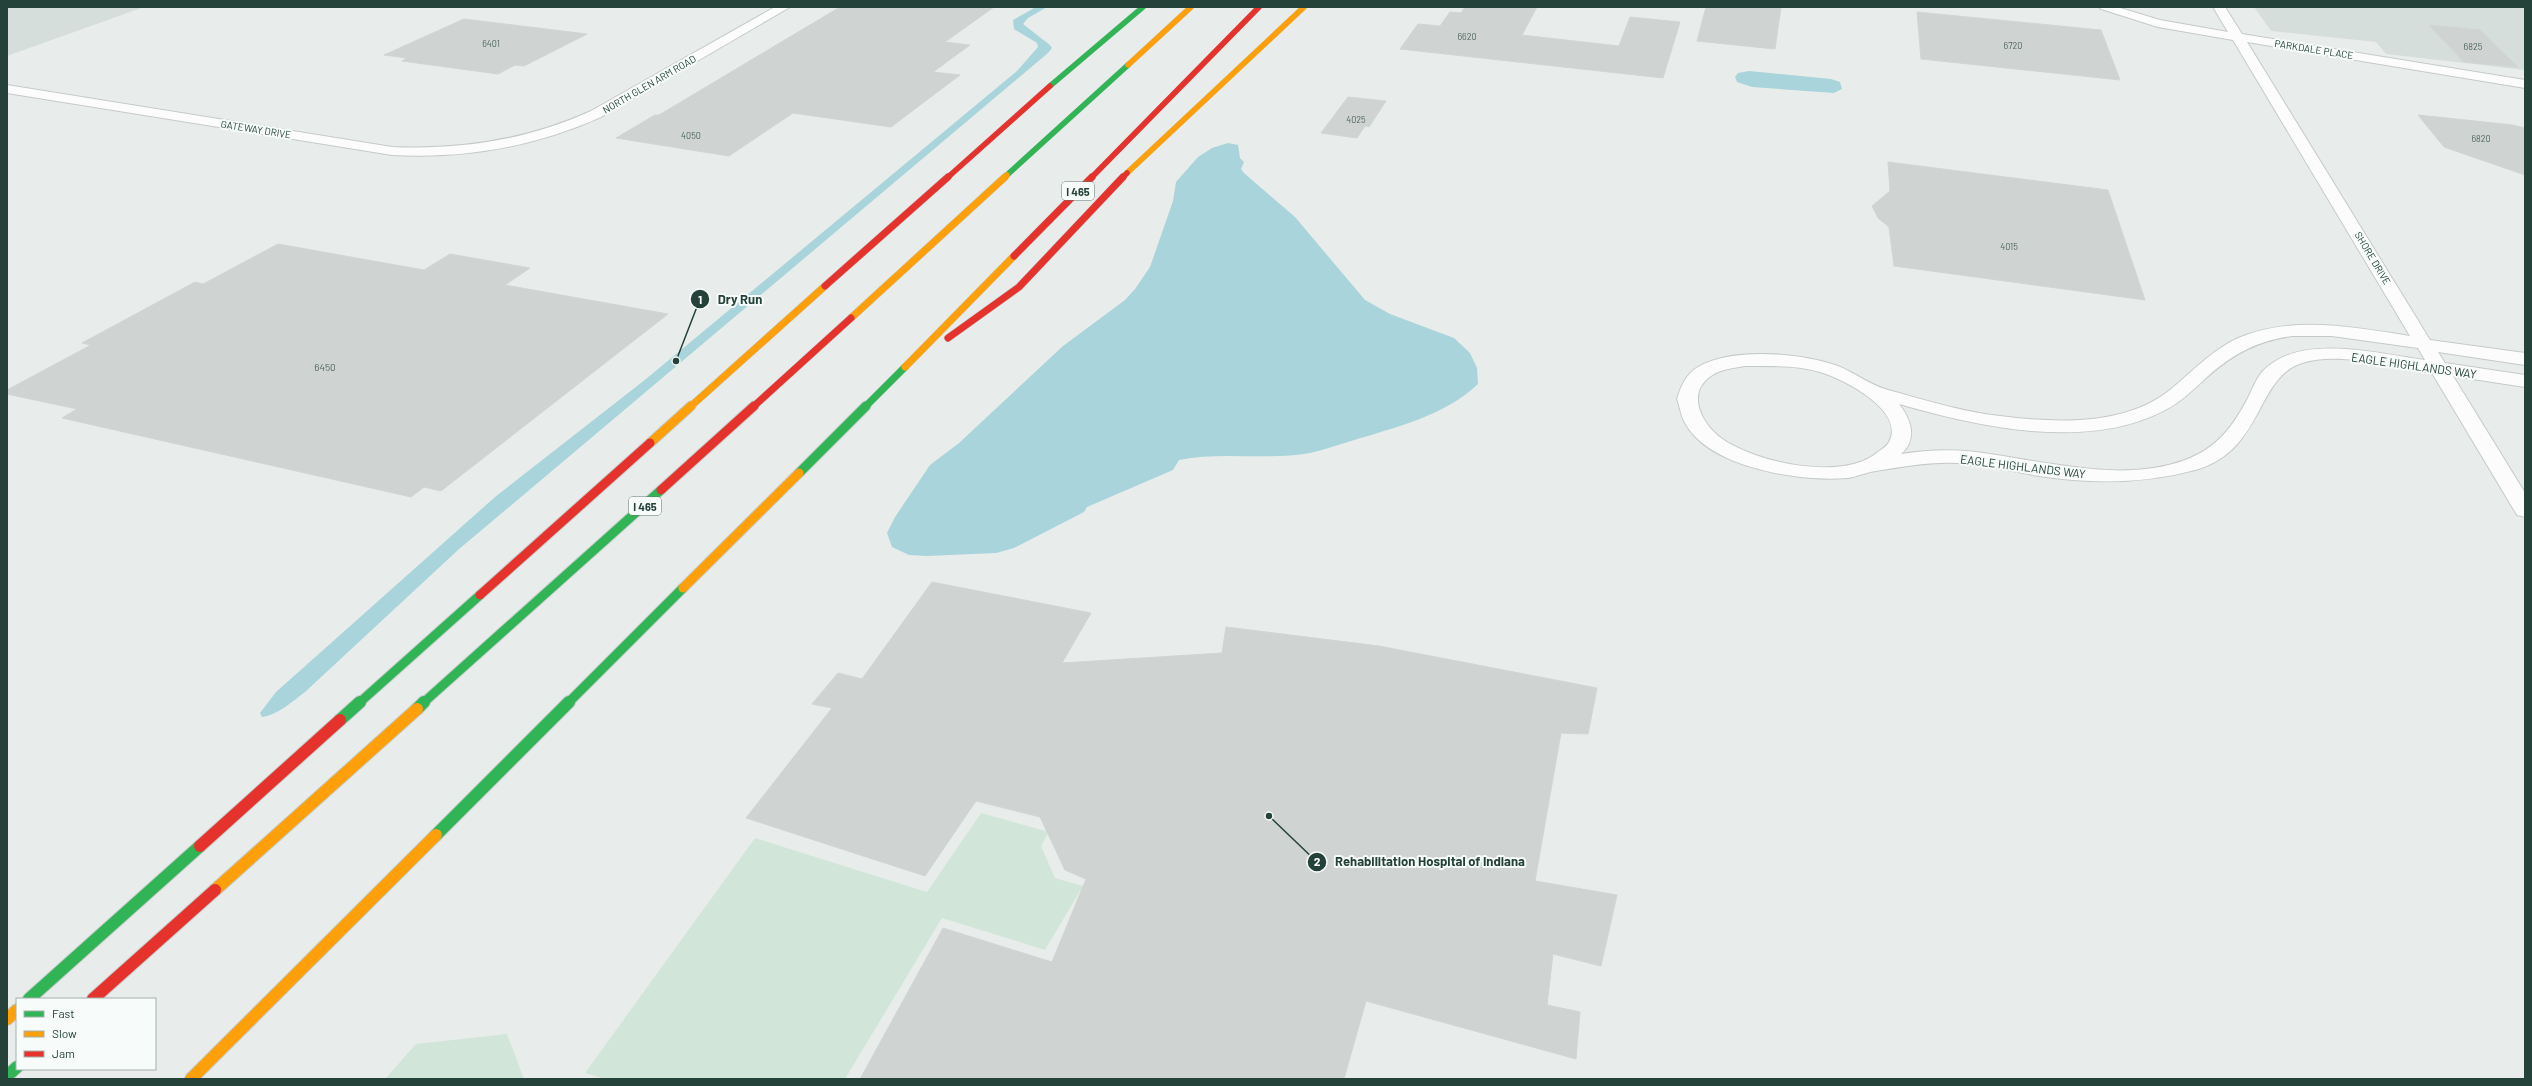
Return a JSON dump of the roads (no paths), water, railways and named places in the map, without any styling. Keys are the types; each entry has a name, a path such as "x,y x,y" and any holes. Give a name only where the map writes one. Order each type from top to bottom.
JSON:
{"highway":[{"path":"30,998 1024,109 1143,7"},
{"name":"I 465","path":"95,998 762,400 1191,7"},
{"name":"I 465","path":"191,1079 897,375 1259,7"},
{"path":"897,375 1019,286 1128,173 1304,7"},
{"path":"7,1019 16,1011"},
{"path":"7,1076 16,1069"}],"street":[{"name":"NORTH GLEN ARM ROAD","path":"506,144 548,134 589,118 784,7"},
{"name":"PARKDALE PLACE","path":"2105,7 2158,22 2525,84"},
{"name":"SHORE DRIVE","path":"2219,7 2239,36 2525,510"},
{"name":"GATEWAY DRIVE","path":"7,89 392,151 430,153 473,150 506,144"},
{"name":"EAGLE HIGHLANDS WAY","path":"2525,359 2324,330 2291,331 2251,338 2232,349 2165,403 2124,418 2092,423 2048,425 2000,422 1935,409 1875,392 1844,375 1810,364 1782,360 1750,360 1727,364 1703,374 1692,384 1687,400 1693,420 1710,438 1736,454 1765,466 1800,472 1826,474 1854,472 1876,465 1914,458 1964,457 2082,474 2138,474 2169,470 2204,460 2230,442 2269,376 2276,368 2292,360 2326,355 2354,355 2525,381"},
{"name":"EAGLE HIGHLANDS WAY","path":"1875,392 1893,410 1901,423 1902,431 1901,441 1892,454 1876,465"}],"water":[{"path":"1036,7 1047,7 1028,18 1023,24 1050,45 1052,48 1048,53 458,550 305,692 274,714 262,717 260,713 276,692 495,497 646,379 1017,71 1038,47 1037,43 1014,29 1013,20"},
{"path":"1749,71 1831,79 1840,82 1842,89 1834,93 1752,87 1737,82 1735,77 1738,73"},
{"path":"1228,143 1238,145 1240,158 1244,162 1241,169 1244,173 1295,217 1365,300 1390,314 1454,338 1470,353 1477,368 1478,384 1450,405 1418,420 1315,452 1277,456 1195,457 1179,460 1173,470 1087,507 1084,512 1014,548 996,553 927,556 909,555 892,547 887,533 895,517 930,465 959,443 1063,346 1125,300 1135,289 1150,267 1173,201 1176,182 1198,157 1212,148"}],"place":[{"name":"Dry Run","path":"676,361"},
{"name":"Rehabilitation Hospital of Indiana","path":"1269,816"}]}
